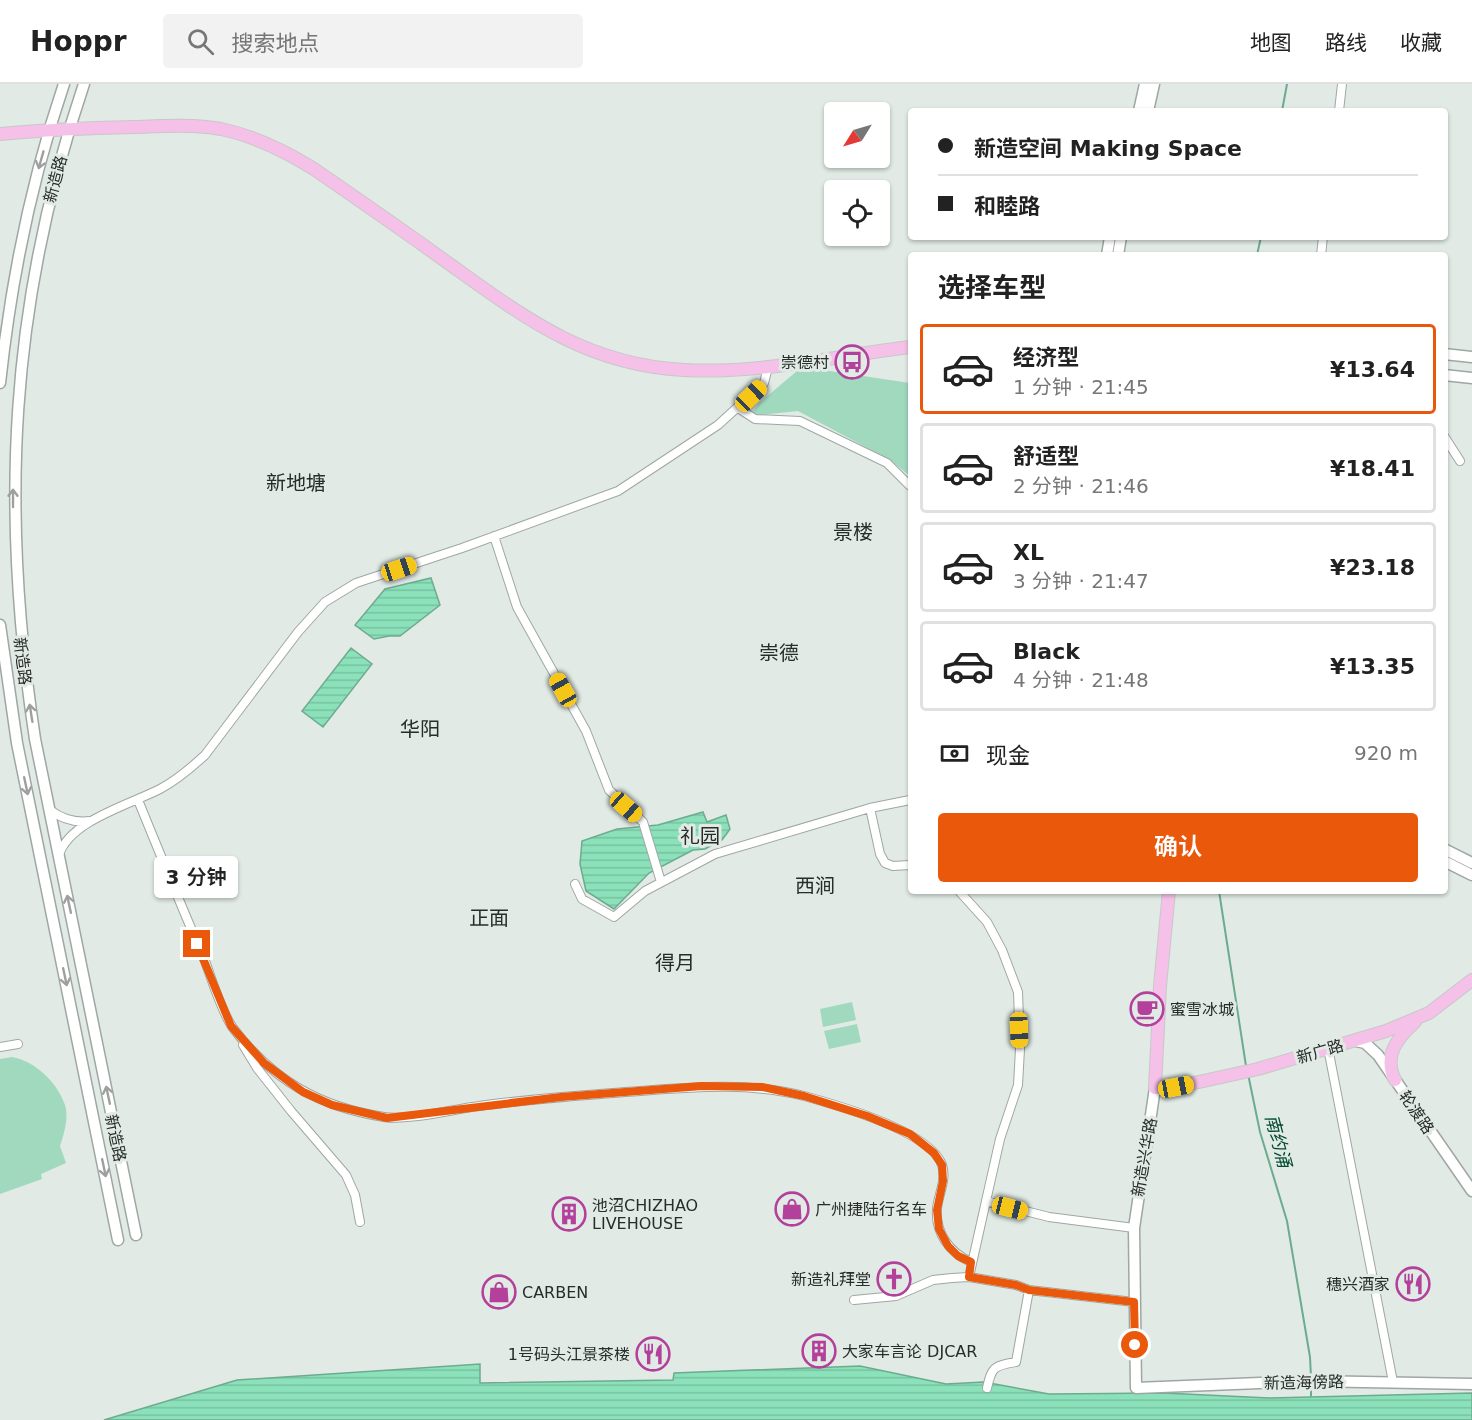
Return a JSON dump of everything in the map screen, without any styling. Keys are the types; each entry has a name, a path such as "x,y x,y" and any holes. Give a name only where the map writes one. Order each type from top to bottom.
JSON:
{"main road":[{"name":"新造路","path":"0,383 8,317 32,190 64,84"},
{"name":"新造路","path":"84,84 46,215 30,294 23,340 14,447 13,542 19,625 30,711 136,1235"},
{"path":"1140,108 1145,84"},
{"path":"1149,108 1154,84"},
{"path":"0,134 183,126 219,129 250,137 282,150 314,169 553,334 586,350 622,361 672,369 716,370 768,367 908,347"},
{"path":"1448,354 1472,357"},
{"path":"1448,375 1472,378"},
{"name":"新造路","path":"0,625 12,719 118,1240"},
{"path":"1448,851 1472,863"},
{"path":"1448,863 1472,875"},
{"name":"新造兴华路","path":"1136,1388 1134,1228 1155,1088 1160,986 1169,894"},
{"name":"新广路","path":"1155,1088 1176,1087 1258,1069 1386,1031 1422,1016 1472,980"},
{"path":"1395,1080 1390,1064 1394,1046 1400,1036 1422,1016"},
{"name":"轮渡路","path":"1356,1041 1365,1043 1374,1050 1472,1191"},
{"name":"新造海傍路","path":"1136,1388 1309,1381 1472,1384"}],"street":[{"path":"1339,108 1342,84"},
{"path":"59,857 62,847 70,837 92,821 162,788 190,770 205,755 298,632 325,603 357,583 618,491 718,425 764,383 768,367"},
{"path":"738,408 755,419 800,421 886,463 908,484"},
{"path":"1448,442 1460,460"},
{"path":"494,536 518,607 586,731 609,790 643,822 661,882"},
{"path":"138,800 231,1026 257,1068 346,1175 355,1196 360,1222"},
{"path":"575,884 582,899 614,917 645,891 715,854 870,808 908,800"},
{"path":"870,808 880,854 885,863 893,866 908,865"},
{"path":"50,810 71,821 92,821"},
{"path":"962,894 987,922 1002,950 1018,993 1020,1049 1018,1085 1000,1139 969,1277"},
{"path":"231,1026 264,1063 303,1092 332,1105 387,1118 561,1097 702,1086 762,1087 804,1096 867,1116 910,1134 934,1153 942,1165 943,1181 937,1210 939,1229 948,1246 958,1256 971,1262"},
{"path":"0,1047 18,1044"},
{"path":"1328,1048 1393,1382"},
{"path":"986,1201 1049,1217 1134,1228"},
{"path":"854,1300 896,1296 933,1280 969,1277 1016,1285 1029,1290 1134,1302"},
{"path":"987,1388 993,1369 997,1365 1016,1362 1029,1290"}],"shaded area":[{"path":"816,369 908,383 908,474 890,460 798,411 750,416 759,403 797,371"},
{"path":"431,578 440,605 400,636 374,639 355,625 385,589"},
{"path":"351,648 372,664 323,727 302,711"},
{"path":"703,812 707,822 726,815 730,829 722,840 705,849 693,850 649,873 614,909 586,891 580,864 582,841 617,829 658,825"},
{"path":"852,1002 856,1020 823,1027 820,1009"},
{"path":"857,1024 861,1042 829,1049 824,1031"},
{"path":"12,1057 37,1068 57,1088 65,1105 66,1115 60,1146 66,1163 41,1174 42,1179 0,1194 0,1059"},
{"path":"480,1364 480,1383 673,1380 674,1373 860,1366 946,1384 984,1382 1049,1394 1164,1393 1269,1398 1472,1393 1472,1420 104,1420 237,1380"}],"waterway":[{"name":"南约涌","path":"1283,108 1287,84"},
{"name":"南约涌","path":"1258,252 1260,240"},
{"name":"南约涌","path":"1219,894 1246,1066"},
{"name":"南约涌","path":"1248,1074 1260,1132 1287,1221 1310,1357 1311,1377"},
{"name":"南约涌","path":"1311,1385 1311,1396"}],"place":[{"name":"崇德村","path":"852,362"},
{"name":"蜜雪冰城","path":"1147,1009"},
{"name":"广州捷陆行名车","path":"792,1209"},
{"name":"池沼CHIZHAO LIVEHOUSE","path":"569,1214"},
{"name":"新造礼拜堂","path":"894,1279"},
{"name":"穗兴酒家","path":"1413,1284"},
{"name":"CARBEN","path":"499,1292"},
{"name":"大家车言论 DJCAR","path":"819,1351"},
{"name":"1号码头江景茶楼","path":"653,1354"}],"district":[{"name":"新地塘","path":"296,483"},
{"name":"景楼","path":"853,532"},
{"name":"崇德","path":"779,653"},
{"name":"华阳","path":"420,729"},
{"name":"礼园","path":"700,836"},
{"name":"西涧","path":"815,886"},
{"name":"正面","path":"489,918"},
{"name":"得月","path":"675,963"}],"route":[{"path":"197,944 231,1026 264,1063 303,1092 332,1105 387,1118 561,1097 702,1086 762,1087 804,1096 867,1116 910,1134 934,1153 942,1165 943,1181 937,1210 939,1229 948,1246 958,1256 971,1262 969,1277 1016,1285 1029,1290 1134,1302 1135,1345"}]}
